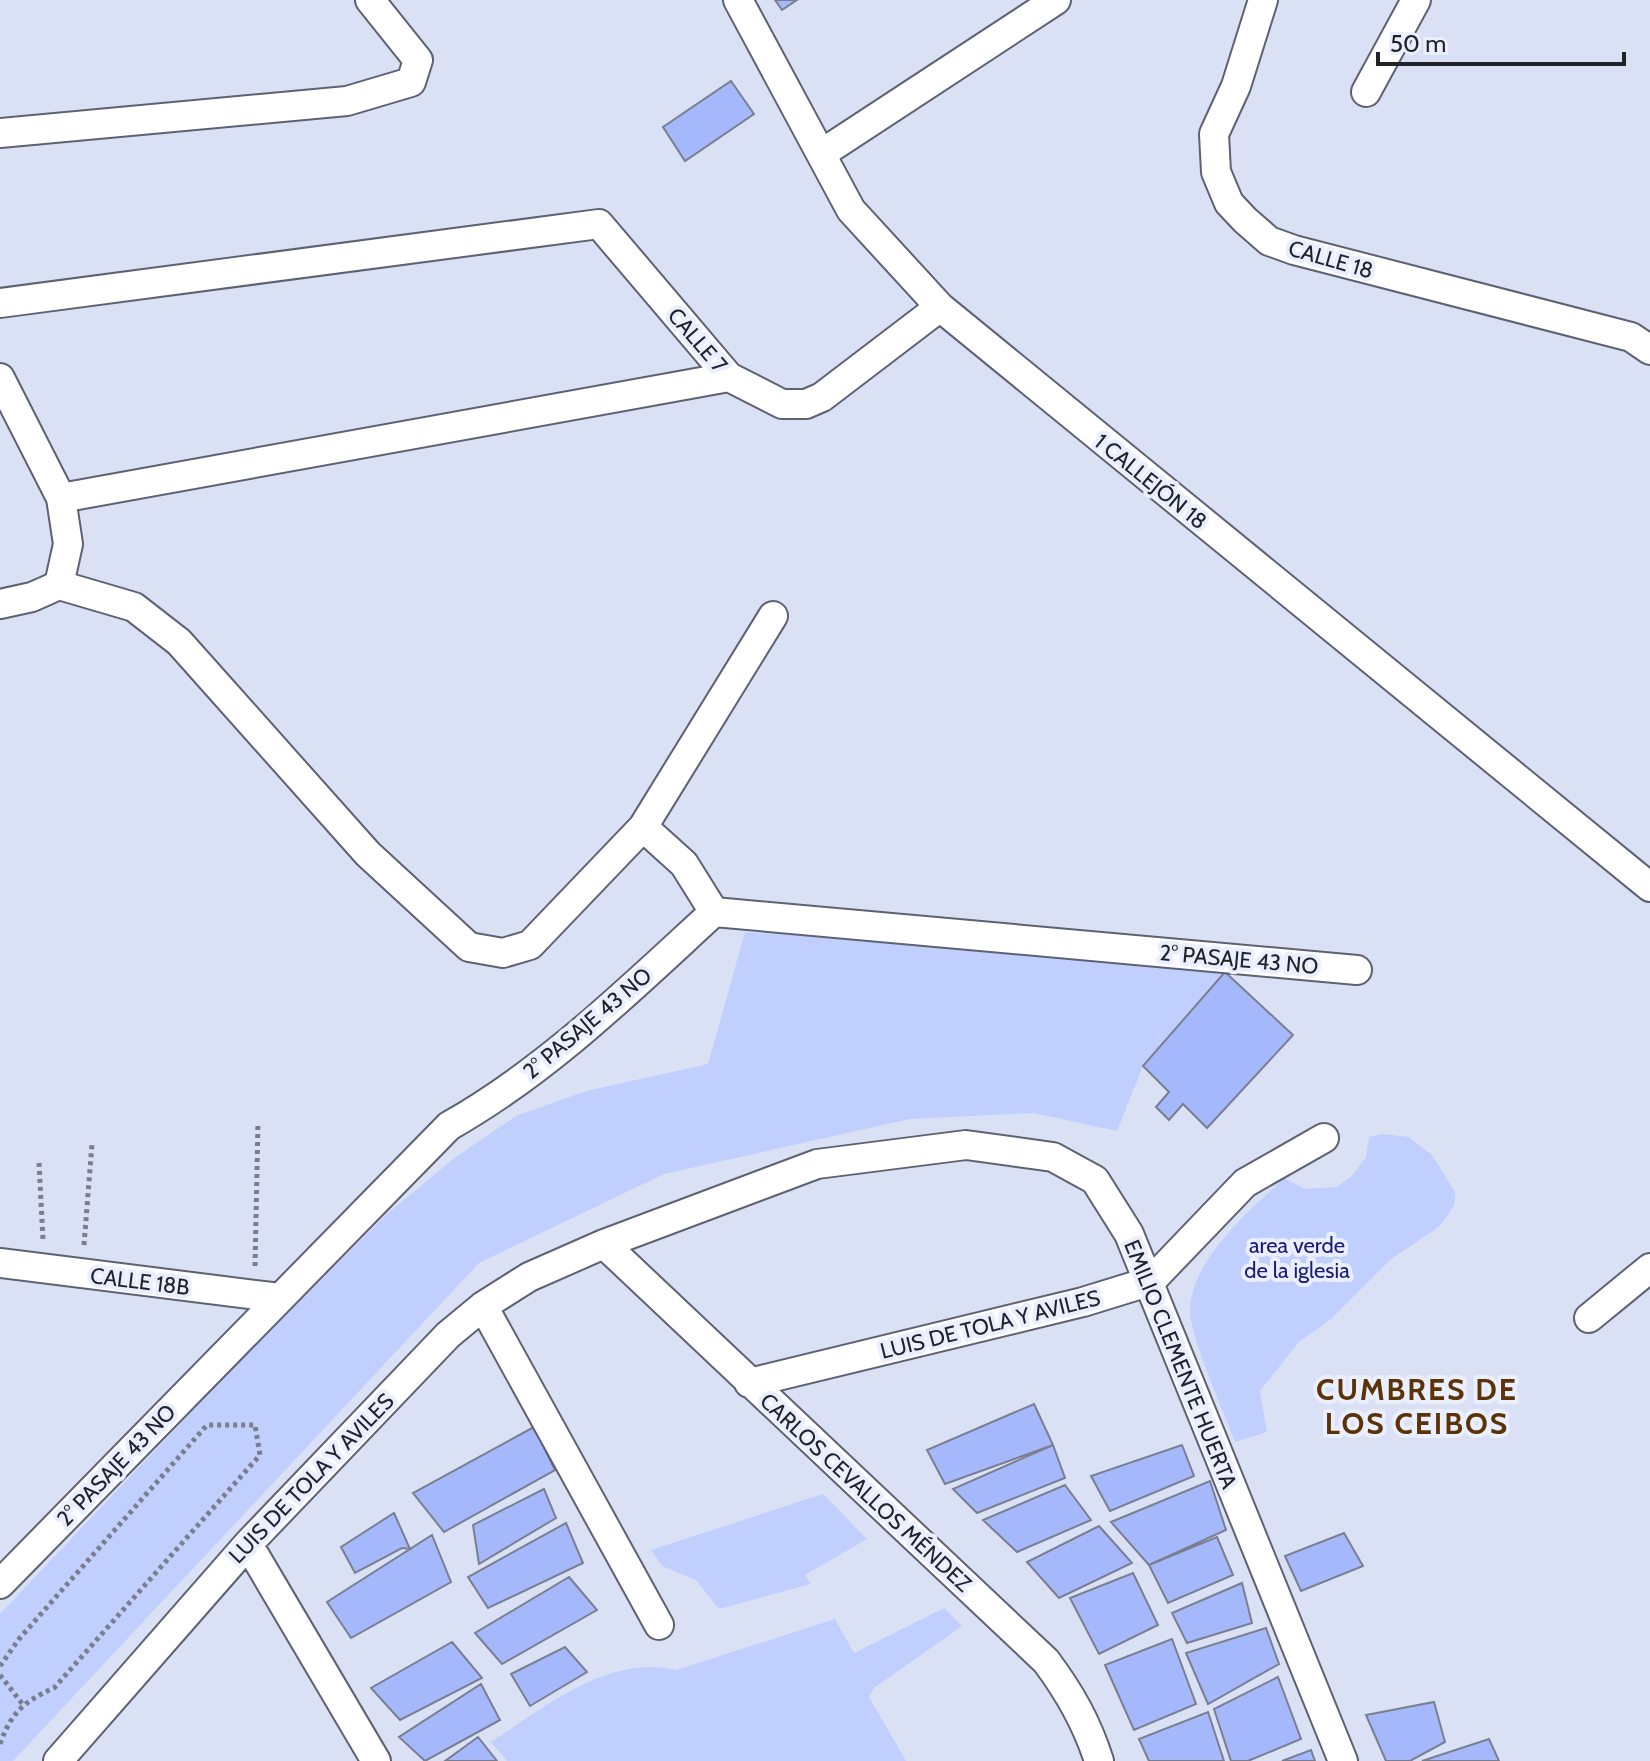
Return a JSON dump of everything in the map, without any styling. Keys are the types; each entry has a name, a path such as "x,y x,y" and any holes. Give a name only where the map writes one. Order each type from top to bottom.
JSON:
{"street":[{"path":"0,133 347,101 411,82 418,60 370,0"},
{"name":"1 CALLEJÓN 18","path":"738,0 851,210 940,307 1650,887"},
{"path":"821,154 1056,0"},
{"name":"CALLE 18","path":"1263,0 1236,86 1214,134 1216,172 1229,203 1245,220 1269,241 1294,250 1631,337 1650,350"},
{"path":"1366,92 1416,0"},
{"name":"CALLE 7","path":"0,303 599,224 729,377 782,404 806,404 822,397 940,307"},
{"path":"61,498 729,377"},
{"path":"0,378 61,498 68,544 59,585"},
{"path":"0,604 32,597 59,585 134,607 179,642 368,854 469,947 503,953 530,945 643,827 773,616"},
{"path":"643,827 684,864 714,912"},
{"name":"2° PASAJE 43 NO","path":"0,1584 267,1296 449,1126 490,1103 580,1034 714,912 1357,970"},
{"name":"LUIS DE TOLA Y AVILES","path":"749,1383 1083,1302 1151,1281 1245,1183 1324,1138"},
{"name":"EMILIO CLEMENTE HUERTA","path":"604,1244 817,1164 966,1145 1053,1157 1095,1180 1129,1234 1151,1281 1343,1761"},
{"name":"LUIS DE TOLA Y AVILES","path":"58,1761 248,1544 448,1335 483,1306 529,1277 604,1244"},
{"name":"CARLOS CEVALLOS MÉNDEZ","path":"604,1244 1046,1661 1071,1694 1090,1732 1099,1761"},
{"name":"CALLE 18B","path":"0,1263 267,1296"},
{"path":"1589,1318 1650,1268"},
{"path":"483,1306 659,1625"},
{"path":"248,1544 376,1761"}],"path":[{"path":"258,1122 267,1296"},
{"path":"82,1274 92,1144"},
{"path":"39,1163 44,1269"},
{"path":"0,1666 19,1639 207,1425 255,1425 260,1455 54,1688 9,1719 0,1744"},
{"path":"0,1675 24,1706"}],"green space":[{"path":"745,932 1074,952 1225,972 1143,1066 1117,1131 1034,1113 910,1119 664,1174 479,1263 13,1761 0,1761 0,1614 250,1350 387,1214 453,1159 516,1116 586,1091 708,1064"},
{"name":"area verde de la iglesia","path":"1383,1134 1409,1137 1432,1155 1455,1192 1455,1204 1440,1226 1390,1260 1330,1320 1299,1342 1260,1391 1267,1432 1235,1442 1192,1325 1192,1294 1199,1275 1224,1238 1284,1178 1305,1189 1336,1187 1352,1176 1366,1157 1369,1137"},
{"path":"823,1494 867,1539 805,1575 811,1584 719,1609 696,1580 662,1566 651,1550"},
{"path":"944,1608 962,1626 874,1688 869,1697 906,1761 507,1761 491,1742 555,1700 602,1677 651,1667 676,1670 835,1619 854,1653"}],"building":[{"path":"775,0 797,0 782,10"},
{"path":"731,81 754,114 685,161 663,127"},
{"path":"1225,972 1293,1035 1207,1128 1183,1104 1169,1120 1156,1107 1169,1092 1143,1066"},
{"path":"1034,1404 1053,1445 945,1484 927,1450"},
{"path":"534,1427 555,1470 444,1532 413,1493"},
{"path":"1053,1445 1065,1478 977,1513 953,1489"},
{"path":"1182,1445 1194,1476 1110,1511 1091,1476"},
{"path":"1210,1481 1226,1530 1149,1565 1111,1522"},
{"path":"1065,1485 1091,1520 1017,1552 983,1520"},
{"path":"544,1489 556,1518 479,1564 473,1525"},
{"path":"394,1513 410,1549 402,1548 355,1573 341,1547"},
{"path":"566,1523 583,1563 488,1608 468,1577"},
{"path":"1099,1526 1132,1563 1059,1598 1027,1562"},
{"path":"1344,1533 1363,1566 1301,1591 1285,1556"},
{"path":"432,1535 451,1582 351,1638 327,1602"},
{"path":"1217,1537 1233,1575 1168,1603 1149,1565"},
{"path":"1133,1573 1158,1625 1099,1654 1070,1598"},
{"path":"569,1577 597,1610 502,1664 475,1633"},
{"path":"1242,1583 1252,1623 1187,1643 1172,1613"},
{"path":"1266,1628 1279,1664 1208,1704 1186,1653"},
{"path":"1172,1639 1196,1704 1134,1730 1105,1665"},
{"path":"452,1642 482,1678 400,1720 371,1688"},
{"path":"565,1647 587,1672 530,1706 511,1674"},
{"path":"1278,1677 1301,1739 1248,1761 1231,1761 1214,1709"},
{"path":"481,1684 500,1720 425,1761 399,1737"},
{"path":"1434,1702 1445,1742 1410,1761 1386,1761 1366,1715"},
{"path":"1208,1712 1224,1761 1149,1761 1139,1739"},
{"path":"478,1737 497,1761 445,1761"},
{"path":"1489,1739 1499,1761 1422,1761"},
{"path":"1311,1750 1315,1761 1282,1761"}],"district":[{"name":"CUMBRES DE LOS CEIBOS","path":"1417,1407"}]}
